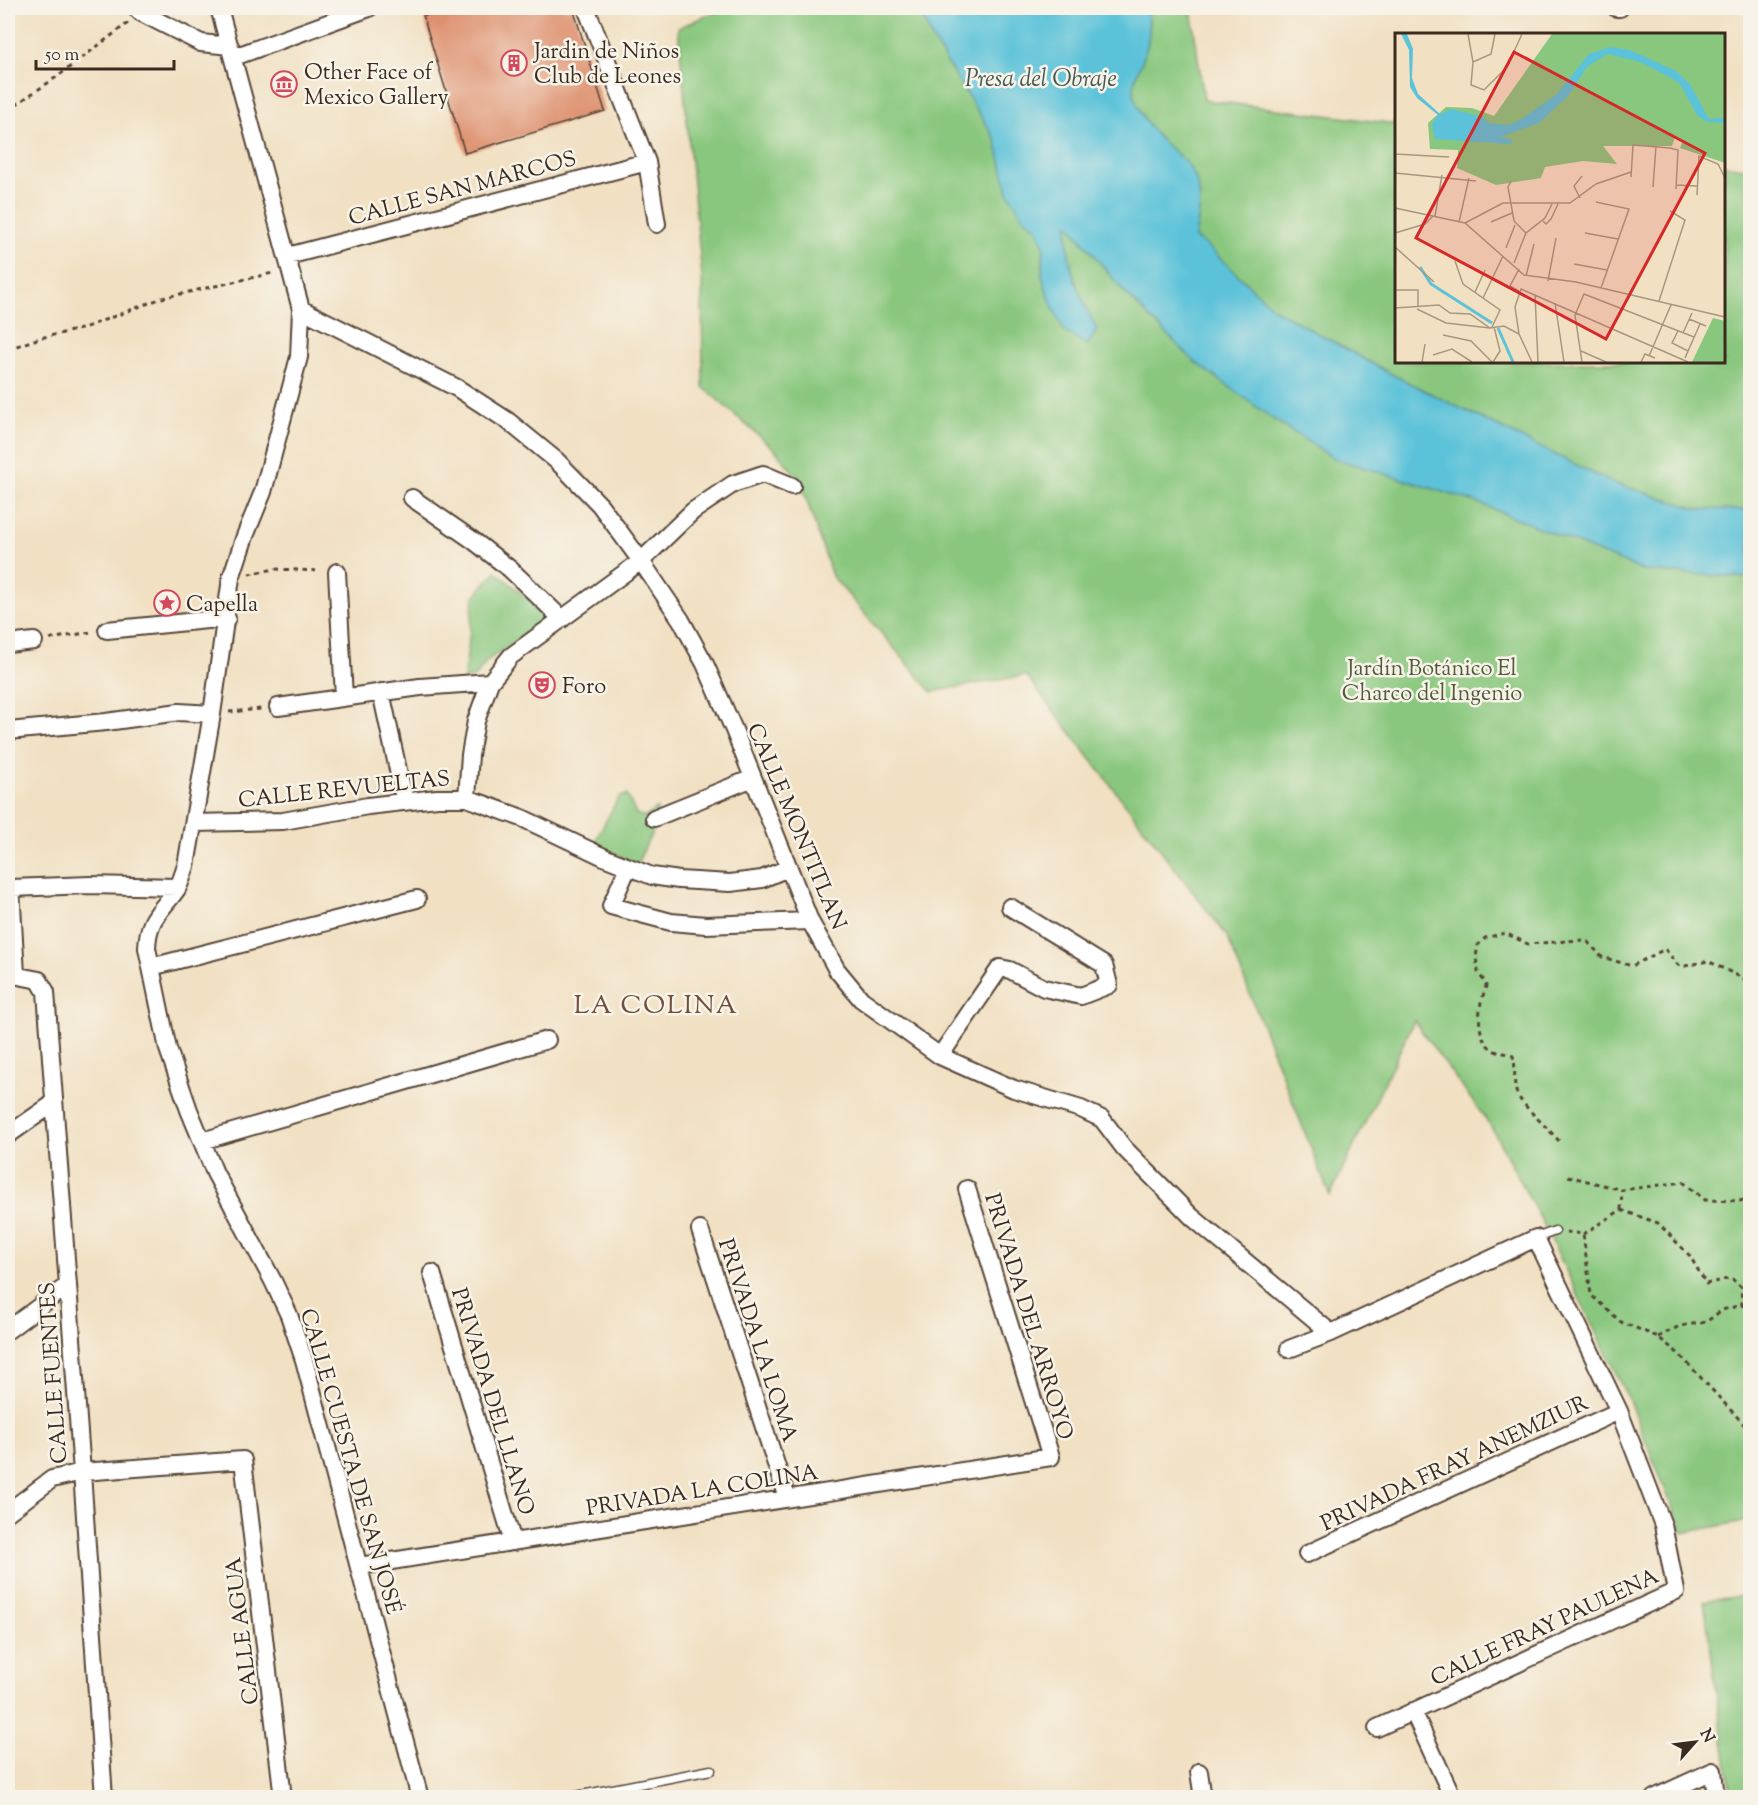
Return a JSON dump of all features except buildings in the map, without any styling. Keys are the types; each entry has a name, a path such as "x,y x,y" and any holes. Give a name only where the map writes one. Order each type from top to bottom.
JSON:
{"street":[{"name":"CALLE CUESTA DE SAN JOSÉ","path":"219,8 301,309 298,357 263,492 231,578 227,618 186,866 178,887 155,915 147,930 147,948 168,1049 189,1110 215,1173 289,1315 304,1360 420,1797"},
{"path":"138,10 201,43 232,51 369,8"},
{"path":"586,8 647,162 657,224"},
{"name":"CALLE SAN MARCOS","path":"289,262 647,162"},
{"name":"CALLE MONTITLAN","path":"301,309 457,388 508,421 557,461 600,505 681,620 705,664 810,921 837,970 861,999 940,1056 1014,1089 1081,1109 1102,1119 1124,1148 1192,1217 1331,1333"},
{"path":"467,798 470,755 476,721 490,682 511,656 641,561 693,511 733,484 763,474 792,486"},
{"path":"412,498 510,569 562,619"},
{"path":"337,572 344,697"},
{"path":"107,630 227,618"},
{"path":"8,644 34,641"},
{"path":"278,707 381,692 490,682"},
{"path":"381,692 405,802"},
{"path":"8,731 106,722 179,712 212,714"},
{"path":"654,818 753,778"},
{"name":"CALLE REVUELTAS","path":"194,824 283,821 368,806 437,798 467,798 522,818 652,876 730,883 762,879 788,868"},
{"path":"628,867 611,906 671,922 705,925 810,921"},
{"path":"12,974 11,888 90,885 178,887"},
{"path":"151,968 417,899"},
{"path":"940,1056 1000,968 1010,970 1044,988 1081,996 1109,985 1104,965 1011,907"},
{"name":"CALLE FUENTES","path":"12,974 39,980 46,992 104,1797"},
{"path":"202,1141 547,1040"},
{"path":"8,1135 54,1103"},
{"name":"PRIVADA DEL ARROYO","path":"967,1189 1051,1457"},
{"name":"PRIVADA LA LOMA","path":"700,1230 787,1498"},
{"path":"1289,1349 1331,1333 1536,1238"},
{"name":"CALLE FRAY PAULENA","path":"1413,1711 1676,1591 1663,1525 1619,1411 1536,1238"},
{"name":"PRIVADA DEL LLANO","path":"432,1273 513,1542"},
{"path":"8,1330 68,1285"},
{"name":"PRIVADA FRAY ANEMZIUR","path":"1307,1554 1619,1411"},
{"name":"PRIVADA LA COLINA","path":"360,1566 1051,1457"},
{"name":"CALLE AGUA","path":"82,1472 243,1460 283,1797"},
{"path":"8,1512 52,1479 82,1472"},
{"path":"1377,1728 1413,1711 1453,1797"},
{"path":"1654,1797 1713,1771 1716,1797"},
{"path":"1199,1772 1203,1797"}],"lane":[{"path":"1536,1238 1555,1231"},
{"path":"566,1797 711,1770"}],"path":[{"path":"8,110 122,28 138,10"},
{"path":"8,349 40,338 81,329 162,298 289,262"},
{"path":"231,578 275,569 337,572"},
{"path":"34,641 107,630"},
{"path":"212,714 278,707"},
{"path":"1559,1141 1520,1099 1514,1084 1513,1056 1508,1053 1497,1053 1490,1048 1482,1036 1479,1022 1481,1001 1486,984 1478,972 1476,957 1478,945 1485,938 1505,933 1528,944 1581,940 1588,942 1602,957 1632,966 1665,949 1678,965 1685,966 1708,961 1750,982"},
{"path":"1568,1176 1622,1190 1683,1182 1705,1200 1740,1201 1750,1198"},
{"path":"1621,1210 1622,1190"},
{"path":"1555,1231 1583,1234 1621,1210"},
{"path":"1621,1210 1658,1222 1690,1256 1706,1284 1731,1278 1741,1287 1742,1305"},
{"path":"1583,1234 1591,1295 1621,1322 1658,1337 1679,1354 1750,1431"},
{"path":"1658,1337 1680,1326 1706,1322 1722,1310 1742,1305 1750,1308"}],"green space":[{"name":"Jardín Botánico El Charco del Ingenio","path":"724,8 1191,8 1204,100 1395,124 1395,363 1725,363 1725,165 1750,169 1750,1520 1683,1533 1630,1403 1548,1233 1490,1125 1414,1021 1330,1196 1227,936 1026,675 932,692 832,576 800,480 775,450 703,387 702,277 678,28"},
{"path":"496,571 548,617 487,661 474,678 464,679 474,597"},
{"path":"627,795 636,814 645,817 657,809 657,822 637,864 594,843 619,797"},
{"path":"1750,1595 1750,1797 1731,1797 1704,1601"}],"water":[{"name":"Presa del Obraje","path":"919,8 1147,8 1148,42 1136,78 1134,93 1138,106 1149,125 1162,141 1187,164 1194,175 1199,190 1200,204 1195,238 1205,244 1274,309 1393,375 1613,483 1698,509 1750,510 1750,578 1644,571 1476,502 1333,458 1273,419 1195,362 1124,292 1068,223 1069,252 1074,278 1097,329 1088,345 1065,332 1052,306 1042,276 1044,246 1036,227 1024,218 1008,192 996,140 932,39"}],"place":[{"name":"Jardin de Niños Club de Leones","path":"514,63"},
{"name":"Other Face of Mexico Gallery","path":"284,84"},
{"name":"Capella","path":"167,603"},
{"name":"Foro","path":"542,685"}],"district":[{"name":"LA COLINA","path":"656,1004"}]}
